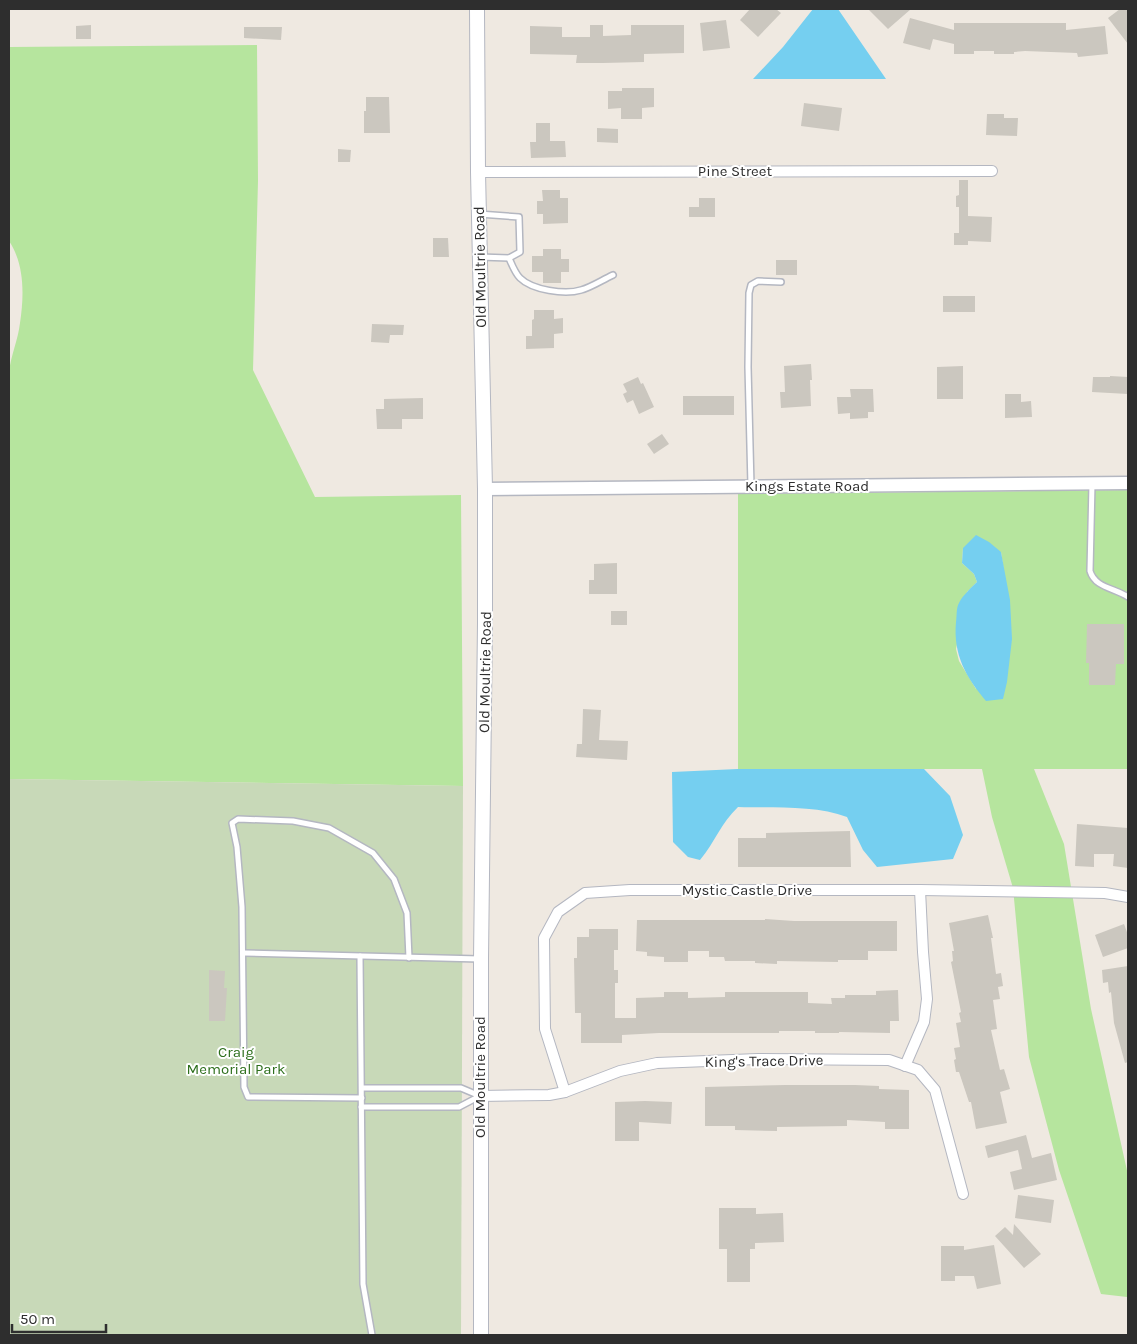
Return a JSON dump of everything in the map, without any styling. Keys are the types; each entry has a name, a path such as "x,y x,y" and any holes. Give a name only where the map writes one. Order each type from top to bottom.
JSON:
{"main road":[{"name":"Old Moultrie Road","path":"477,9 478,214 485,489 480,1096 481,1335"}],"street":[{"name":"Pine Street","path":"478,172 992,172"},
{"name":"Kings Estate Road","path":"485,489 1128,483"},
{"name":"Mystic Castle Drive","path":"564,1092 545,1029 544,938 558,912 585,893 630,890 920,890 1105,893 1128,897"},
{"path":"905,1066 924,1022 927,999 920,890"},
{"name":"King's Trace Drive","path":"480,1096 550,1095 564,1092 620,1071 657,1063 758,1059 889,1060 918,1070 935,1090 963,1194"}],"lane":[{"path":"478,214 519,217 520,252 508,258 480,257"},
{"path":"508,258 519,277 528,285 546,289 578,291 589,288 613,275"},
{"path":"751,486 748,367 749,293 751,285 758,281 781,282"},
{"path":"1092,483 1090,571 1092,579 1103,586 1128,596"},
{"path":"362,1098 248,1097 244,1087 242,907 237,847 232,823 238,819 293,821 329,828 373,852 394,879 407,913 409,958"},
{"path":"244,953 481,959"},
{"path":"360,956 362,1284 372,1335"},
{"path":"362,1088 461,1088 480,1096"},
{"path":"362,1107 459,1107 480,1096"}],"green space":[{"path":"257,45 258,181 253,370 315,497 461,495 463,786 9,779 9,372 19,329 22,281 18,260 9,241 9,47"},
{"path":"1128,490 1128,769 1034,769 1064,844 1091,1009 1128,1175 1127,1297 1101,1294 1059,1170 1029,1057 1013,888 992,817 982,769 738,769 738,494","holes":["963,548 1001,552 1004,572 976,689 959,661 956,649 967,592 977,582 974,574 962,563"]},
{"name":"Craig Memorial Park","path":"9,779 463,786 461,1335 9,1335"}],"water":[{"path":"813,9 838,9 886,79 753,79 783,47"},
{"path":"976,535 989,542 1001,552 1010,600 1012,639 1003,699 986,701 972,683 962,665 956,634 958,605 977,582 974,574 962,563 963,548"},
{"path":"738,769 924,769 950,796 963,835 953,859 877,867 863,850 847,817 835,813 808,809 738,807 700,860 688,857 673,842 672,772"}],"building":[{"path":"750,9 776,9 781,13 758,37 740,20"},
{"path":"868,9 911,9 888,29"},
{"path":"1120,9 1128,9 1128,44 1108,18"},
{"path":"910,18 954,30 954,23 1066,23 1066,30 1105,26 1108,54 1078,57 1077,53 1025,51 1014,52 1014,54 994,54 994,51 974,51 974,54 954,54 954,44 933,39 930,50 903,43"},
{"path":"726,20 730,48 703,51 700,23"},
{"path":"91,25 91,39 76,39 76,26"},
{"path":"590,25 603,25 603,36 631,35 631,25 684,25 684,53 644,54 644,62 603,63 576,63 577,55 530,54 530,26 562,27 562,37 590,37"},
{"path":"244,27 282,27 281,40 244,38"},
{"path":"622,88 654,88 654,107 642,108 642,119 621,119 621,108 608,109 608,91 622,91"},
{"path":"366,97 389,97 390,133 364,133"},
{"path":"804,103 842,108 839,131 801,126"},
{"path":"987,114 1004,114 1004,118 1018,118 1017,136 986,135"},
{"path":"536,123 550,123 550,141 565,141 566,157 531,158 530,142 536,142"},
{"path":"597,128 618,129 618,143 597,142"},
{"path":"338,149 351,150 350,162 338,162"},
{"path":"959,180 968,180 968,216 992,217 991,242 968,241 968,245 954,245 954,233 959,233 959,207 956,207 956,196 959,195"},
{"path":"542,190 560,190 560,198 568,198 568,223 543,224 543,214 537,214 537,201 543,201"},
{"path":"699,198 715,198 715,217 689,217 689,207 699,207"},
{"path":"433,238 448,238 449,257 433,257"},
{"path":"543,249 561,249 561,259 569,259 569,272 561,272 561,283 543,283 543,272 532,272 532,256 543,256"},
{"path":"776,260 797,260 797,275 776,275"},
{"path":"943,296 975,296 975,312 943,312"},
{"path":"534,310 554,310 554,319 563,318 563,333 554,334 554,348 526,349 526,336 532,336"},
{"path":"372,324 404,325 403,335 390,335 389,343 371,342"},
{"path":"811,364 811,406 781,408 780,392 785,392 784,366"},
{"path":"963,366 963,399 937,399 937,367"},
{"path":"638,377 641,384 643,383 654,407 639,414 633,400 627,403 623,394 627,392 623,384"},
{"path":"1093,377 1128,377 1128,394 1092,392"},
{"path":"850,389 873,389 874,412 868,412 868,418 850,419 850,413 838,414 837,397 851,397"},
{"path":"1005,394 1021,394 1021,402 1031,401 1032,417 1005,418"},
{"path":"683,396 734,396 734,415 683,415"},
{"path":"423,398 423,419 402,419 402,429 377,429 376,409 384,409 384,399"},
{"path":"662,434 669,444 654,454 647,444"},
{"path":"617,563 617,594 589,594 589,580 594,580 594,564"},
{"path":"611,611 627,611 627,625 611,625"},
{"path":"1087,624 1124,624 1124,664 1116,664 1115,685 1089,685 1089,663 1086,663"},
{"path":"583,709 601,710 599,740 628,741 627,760 576,757 577,744 582,744"},
{"path":"1077,824 1128,828 1128,868 1113,866 1114,854 1094,854 1094,867 1075,866"},
{"path":"850,831 851,867 738,867 738,838 766,838 766,833"},
{"path":"988,915 993,938 991,938 996,974 1001,973 1003,986 998,987 1000,999 993,1000 997,1029 991,1030 1000,1070 1004,1069 1010,1089 1000,1092 1007,1123 976,1129 971,1102 969,1102 959,1072 956,1072 954,1060 956,1059 954,1048 960,1047 956,1023 961,1022 959,1013 961,1012 951,962 953,961 952,951 954,951 949,923"},
{"path":"765,919 794,921 897,921 897,951 868,951 868,960 838,960 838,962 777,961 777,964 755,963 755,961 725,961 724,957 709,957 709,951 688,951 688,962 664,962 664,957 647,956 647,952 636,951 637,920"},
{"path":"1124,924 1128,935 1128,948 1103,957 1095,935"},
{"path":"589,929 618,929 618,950 614,950 614,970 618,970 618,983 615,983 615,1018 636,1018 636,998 664,997 664,992 688,992 688,998 725,997 725,992 808,992 808,1003 832,1004 831,998 845,998 845,995 876,995 876,991 898,990 899,1021 890,1021 890,1033 779,1031 779,1033 659,1033 622,1035 622,1043 581,1043 581,1013 575,1013 574,958 577,958 577,937 589,937"},
{"path":"1128,966 1128,1062 1125,1063 1114,1023 1111,992 1109,993 1108,982 1103,983 1102,970"},
{"path":"209,970 225,971 224,988 227,988 225,1021 209,1021"},
{"path":"855,1085 879,1086 879,1089 909,1090 909,1129 885,1129 885,1122 847,1120 847,1126 777,1127 777,1131 735,1130 735,1126 705,1126 705,1087"},
{"path":"615,1102 672,1102 671,1124 639,1122 639,1141 615,1141"},
{"path":"1026,1135 1032,1158 1051,1153 1057,1180 1014,1190 1010,1172 1022,1169 1018,1150 988,1158 985,1146"},
{"path":"1018,1195 1054,1200 1051,1223 1015,1218"},
{"path":"719,1208 756,1208 756,1214 783,1213 784,1242 755,1243 755,1249 750,1249 750,1282 727,1282 727,1249 719,1249"},
{"path":"1014,1224 1041,1254 1024,1268 995,1236 1005,1227 1013,1235"},
{"path":"994,1245 1001,1284 977,1289 974,1276 955,1276 955,1281 941,1281 941,1246 964,1246 964,1250"}]}
